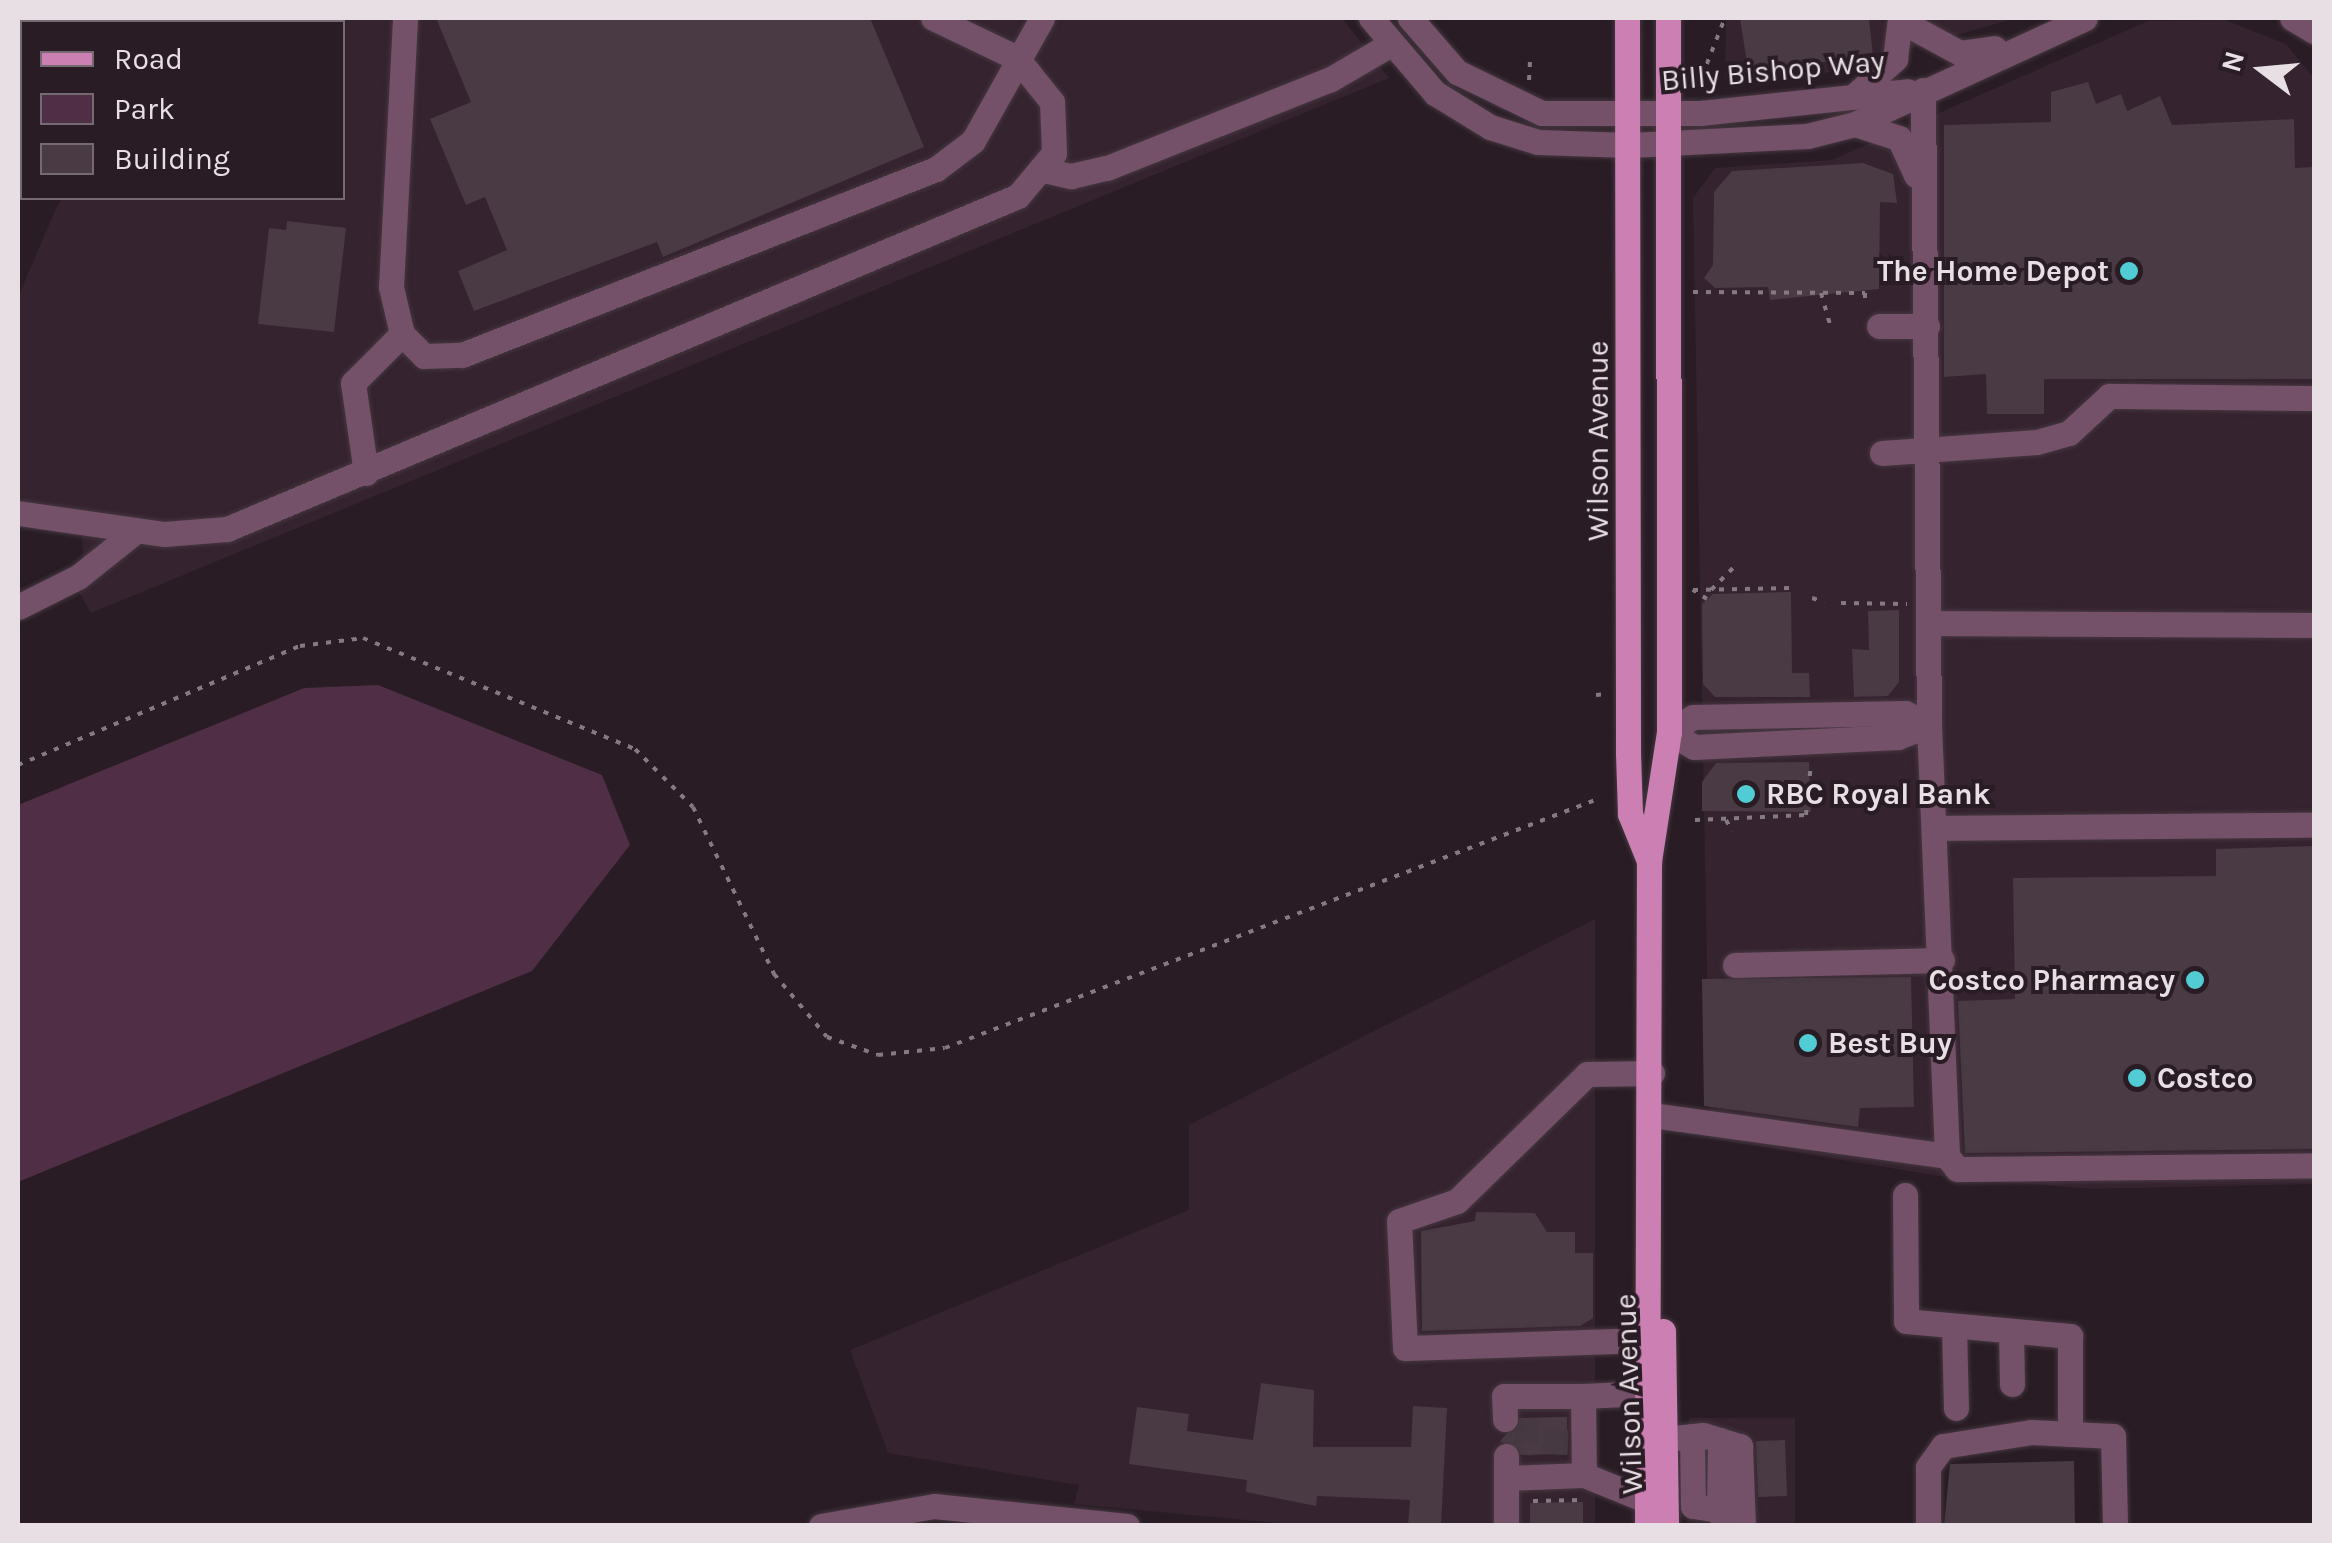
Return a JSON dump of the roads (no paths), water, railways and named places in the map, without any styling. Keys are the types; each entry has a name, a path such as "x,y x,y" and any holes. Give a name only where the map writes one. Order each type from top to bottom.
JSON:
{"main road":[{"name":"Wilson Avenue","path":"1627,18 1630,814 1649,861"},
{"name":"Wilson Avenue","path":"1666,1526 1654,1260 1649,861 1669,732 1668,18"},
{"path":"1628,733 1669,732"},
{"name":"Wilson Avenue","path":"1646,1513 1646,1340 1654,1260"}],"street":[{"path":"406,18 391,287 402,334 424,356 462,355 936,169 974,140 1042,18"},
{"path":"18,512 137,530 227,529 962,226 1044,170 1059,125 1040,78 1017,58 933,18"},
{"name":"Billy Bishop Way","path":"1410,18 1457,72 1503,100 1564,115 1670,114 1922,90"},
{"name":"Billy Bishop Way","path":"1381,26 1435,93 1490,127 1538,142 1670,145 1855,124 2085,18"},
{"path":"2292,18 2314,31"},
{"path":"1853,97 1895,59 1900,19 1960,53 2020,45"},
{"path":"1044,170 1071,176 1107,168 1331,79 1381,26"},
{"path":"1922,90 1927,326 1920,614 1939,828 1947,1156 1958,1169 2314,1166"},
{"path":"1855,124 1884,128 1912,153 1924,213"},
{"path":"1879,326 1927,326"},
{"path":"366,473 353,384 402,334"},
{"path":"1882,452 1926,454 2069,433 2109,396 2314,398"},
{"path":"18,607 90,569 137,530"},
{"path":"1920,614 2314,625"},
{"path":"1669,732 1694,747 1898,737 1929,725"},
{"path":"1939,828 2314,826"},
{"path":"1735,965 1942,960"},
{"path":"1646,1340 1405,1348 1399,1221 1457,1202 1588,1074 1652,1073"},
{"path":"1652,1115 1947,1156"},
{"path":"1906,1196 1906,1322 2070,1336 2070,1434"},
{"path":"1954,1327 1956,1408"},
{"path":"2011,1331 2012,1384"},
{"path":"1519,1411 1556,1406 1583,1396 1646,1392"},
{"path":"1583,1396 1585,1487"},
{"path":"1928,1526 1928,1467 1943,1446 2070,1434 2113,1436 2115,1526"},
{"path":"1665,1439 1692,1436 1740,1446 1734,1517 1694,1506 1692,1436"},
{"path":"1506,1526 1520,1473 1555,1465 1585,1487 1646,1513"},
{"path":"822,1526 896,1508 978,1518 1128,1526"}],"tunnel":[{"path":"1555,1454 1556,1417"},
{"path":"1526,1418 1527,1455"}],"place":[{"name":"The Home Depot","path":"2129,271"},
{"name":"RBC Royal Bank","path":"1746,794"},
{"name":"Costco Pharmacy","path":"2195,980"},
{"name":"Best Buy","path":"1808,1043"},
{"name":"Costco","path":"2137,1078"}]}
